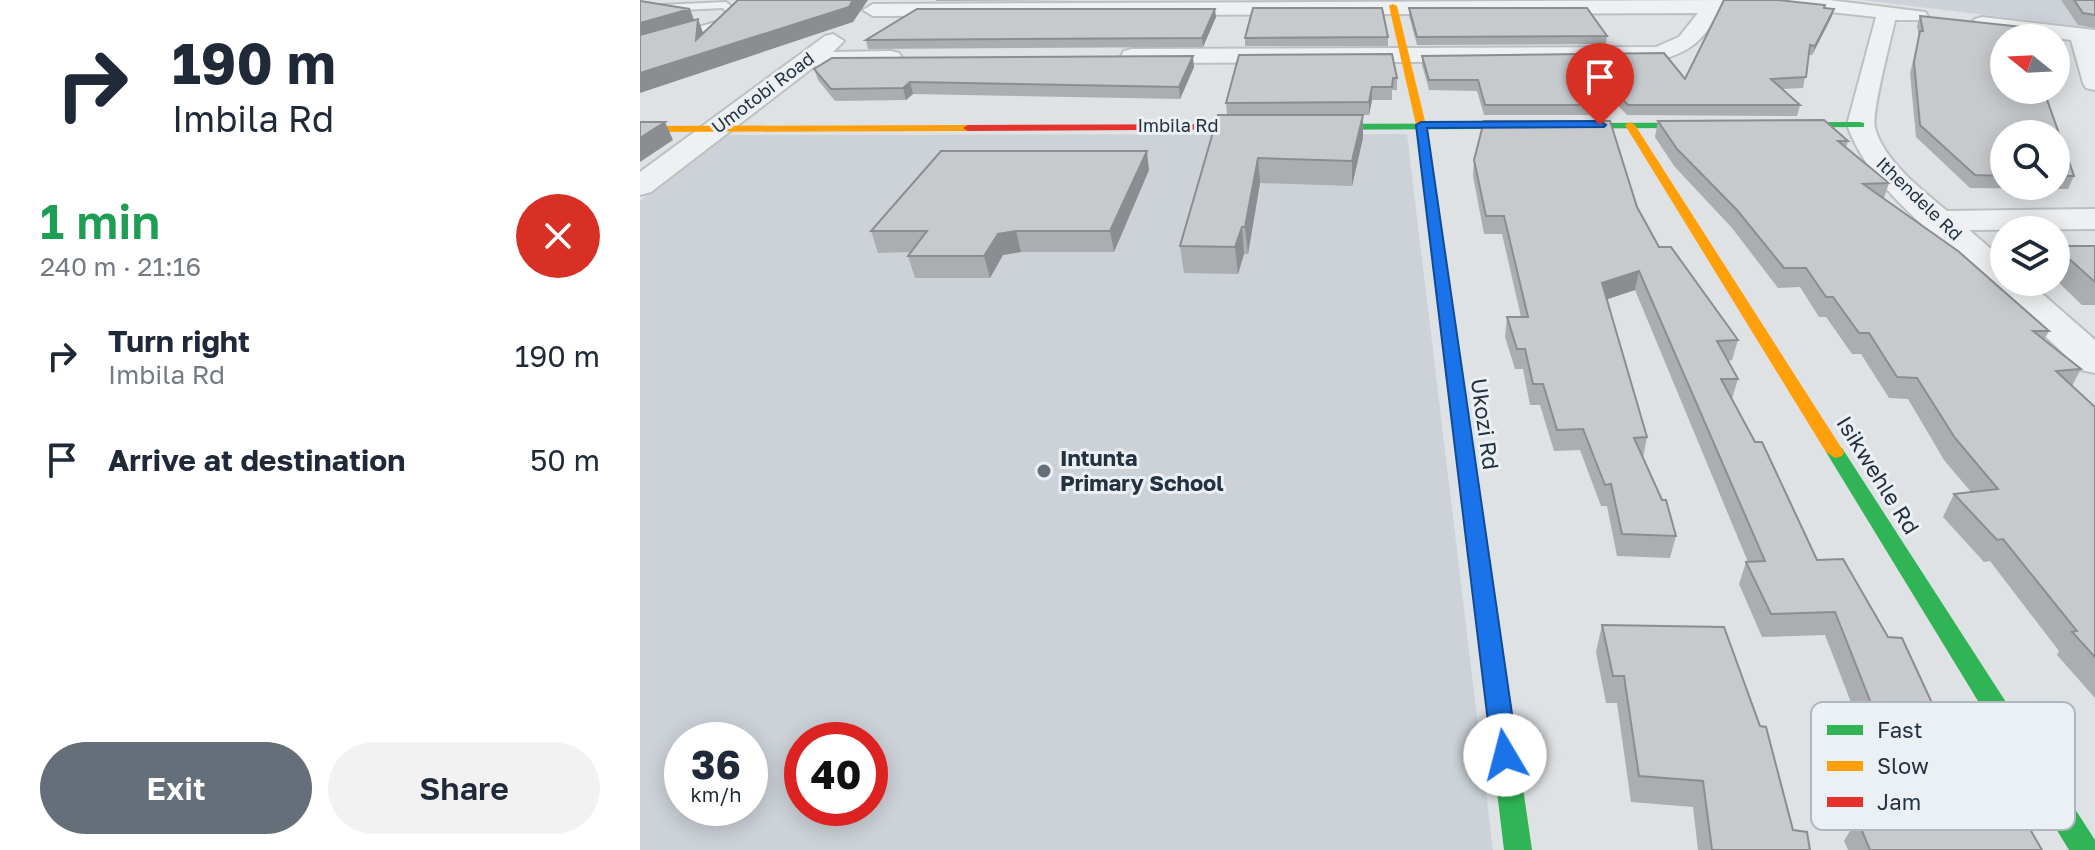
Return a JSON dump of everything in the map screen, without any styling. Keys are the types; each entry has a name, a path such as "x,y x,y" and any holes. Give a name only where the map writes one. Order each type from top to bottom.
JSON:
{"street":[{"path":"1776,0 1932,18"},
{"path":"879,5 1713,3"},
{"path":"1108,57 1656,54 1676,51 1687,44 1713,3"},
{"name":"Umotobi Road","path":"640,186 879,5"},
{"name":"Ukozi Rd","path":"1393,6 1421,125 1518,850"},
{"path":"1860,125 1887,12"},
{"path":"1962,21 2088,35 2095,83"},
{"path":"810,59 920,58"},
{"name":"Isikwehle Rd","path":"1630,125 1992,702"},
{"name":"Imbila Rd","path":"640,129 1860,125"},
{"name":"Ithendele Rd","path":"1860,125 1862,138 1881,165 1990,266"},
{"path":"1940,221 2095,219"},
{"name":"Ithendele Rd","path":"2024,296 2095,361"},
{"name":"Isikwehle Rd","path":"2072,830 2085,850"}],"lane":[{"path":"640,9 727,3 734,14 731,19 640,48"}],"shaded area":[{"path":"1861,0 2095,0 2095,28"},
{"name":"Intunta Primary School","path":"1407,134 1493,850 640,850 640,201 722,135"}],"building":[{"path":"738,0 853,0 849,7 640,73 640,35 698,19 696,40"},
{"path":"1724,0 1777,0 1825,5 1824,8 1834,9 1815,46 1810,45 1806,77 1771,79 1800,105 1628,105 1592,67 1603,105 1485,105 1478,80 1429,80 1422,56 1664,53 1685,79"},
{"path":"2074,0 2095,0 2095,15 2083,13"},
{"path":"640,1 690,9 640,23"},
{"path":"1253,8 1382,8 1388,37 1245,38"},
{"path":"1409,8 1587,8 1607,36 1417,37"},
{"path":"917,9 1215,9 1202,38 866,40"},
{"path":"1920,16 1994,24 1990,24 1990,104 2049,104 2054,120 1990,120 1990,176 1975,175 1920,125 1914,62 1920,31 1923,31"},
{"path":"1392,54 1397,78 1393,78 1392,87 1372,87 1369,102 1226,103 1239,55"},
{"path":"1193,56 1179,87 910,82 903,88 831,89 814,69 832,58"},
{"path":"1218,115 1363,115 1352,161 1258,158 1245,227 1242,227 1235,247 1180,246"},
{"path":"1824,120 1848,141 1838,141 1889,183 1863,184 1958,251 1990,279 1990,296 2009,296 2049,331 2033,331 2081,369 2056,371 2095,407 2095,657 2072,632 2077,631 2003,539 1997,540 1954,494 1998,489 1955,438 1917,378 1897,377 1869,333 1859,333 1833,297 1826,297 1806,268 1784,268 1737,210 1677,149 1658,121"},
{"path":"1484,121 1610,121 1637,207 1659,247 1671,247 1738,340 1717,341 1738,379 1721,379 1755,442 1762,442 1817,560 1843,559 1888,637 1902,638 1932,702 1871,702 1835,612 1771,614 1746,562 1765,561 1639,271 1602,283 1647,437 1634,438 1662,500 1666,500 1676,536 1622,534 1611,484 1605,485 1583,429 1557,430 1543,384 1533,384 1525,349 1517,349 1507,317 1528,317 1504,216 1486,216 1474,160"},
{"path":"640,122 665,122 640,138"},
{"path":"941,151 1147,151 1110,231 1016,231 998,234 984,256 908,256 927,231 871,231"},
{"path":"2070,246 2095,246 2095,282 2070,260"},
{"path":"1602,625 1724,627 1760,726 1766,727 1793,830 1807,832 1810,850 1712,850 1703,781 1639,776 1624,676 1613,676"},
{"path":"1862,830 2030,830 2042,850 1870,850"}],"traffic: fast":[{"path":"1295,127 1860,125"},
{"path":"1835,452 1992,702"},
{"path":"1475,525 1518,850"},
{"path":"2072,830 2085,850"}],"traffic: slow":[{"path":"1393,6 1421,125 1475,525"},
{"path":"1630,125 1835,452"},
{"path":"640,129 968,128"}],"traffic: jam":[{"path":"968,128 1295,127"}],"place":[{"name":"Intunta Primary School","path":"1044,471"}],"route":[{"path":"1505,755 1421,125 1600,125"}]}
